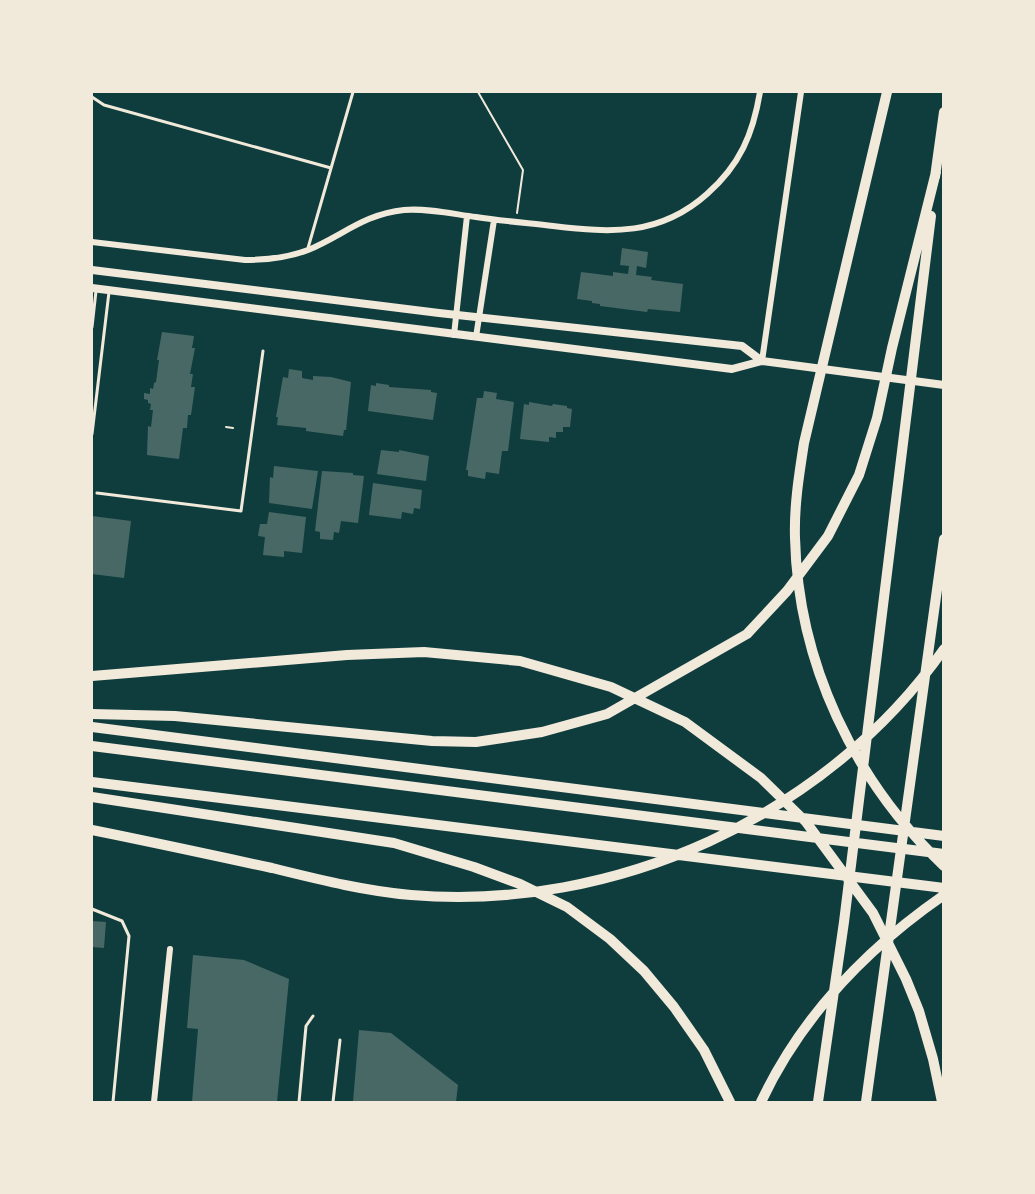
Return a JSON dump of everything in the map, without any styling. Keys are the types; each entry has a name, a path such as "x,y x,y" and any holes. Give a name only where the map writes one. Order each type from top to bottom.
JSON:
{"highway":[{"path":"887,92 804,443 797,490 799,589 808,635 822,682 842,731 868,776 895,815 944,866"},
{"path":"818,1102 844,922 944,112"},
{"path":"92,714 175,716 432,741 477,742 542,732 607,714 747,634 787,591 828,536 859,475 877,418 936,172"},
{"path":"866,1102 944,539"},
{"path":"92,830 340,884 410,895 466,897 520,894 568,887 659,863 703,845 748,822 795,793 831,767 870,733 904,698 944,649"},
{"path":"92,676 347,655 424,652 520,661 611,687 685,722 761,778 806,822 873,913 919,1011 933,1059 942,1102"},
{"path":"92,727 944,836"},
{"path":"92,746 944,854"},
{"path":"92,782 944,888"},
{"path":"92,797 394,843 474,867 520,884 567,907 610,939 644,972 674,1007 704,1050 730,1102"},
{"path":"760,1102 795,1041 823,1003 857,965 909,919 944,895"}],"main road":[{"path":"92,270 457,315 742,346 762,361"},
{"path":"94,289 732,369 762,361 944,385"}],"street":[{"path":"92,242 245,260 276,258 308,250 369,218 412,210 586,231 617,231 649,226 677,214 717,185 744,148 752,132 760,92"},
{"path":"762,361 801,92"},
{"path":"454,335 467,216"},
{"path":"476,337 494,220"},
{"path":"154,1102 170,949"}],"lane":[{"path":"308,250 353,92"},
{"path":"92,97 98,103 331,168"},
{"path":"92,327 94,289"},
{"path":"92,434 110,291"},
{"path":"97,493 241,511 263,351"},
{"path":"92,909 122,921 129,936 113,1102"},
{"path":"299,1102 306,1026 313,1016"},
{"path":"333,1102 340,1040"}],"path":[{"path":"478,92 523,170 516,222"},
{"path":"226,427 233,428"}],"building":[{"path":"622,248 648,252 646,268 637,266 636,275 652,277 651,280 683,284 680,312 648,309 647,312 600,306 592,301 577,299 581,272 613,276 613,272 628,274 629,266 620,265"},
{"path":"162,332 194,336 192,348 195,348 190,374 193,374 191,387 195,387 191,415 188,415 187,428 183,428 179,459 147,455 148,426 151,427 153,410 150,410 151,404 148,400 144,399 144,393 150,394 150,388 153,389 156,382"},
{"path":"289,369 302,371 302,378 313,380 313,376 331,377 351,382 346,430 343,436 306,431 306,428 277,425 278,417 276,417 283,377 288,378"},
{"path":"376,383 389,385 389,387 431,390 437,393 433,420 368,411 371,385 376,386"},
{"path":"484,391 497,393 496,399 514,402 508,451 502,451 499,474 486,472 485,479 468,476 468,470 466,470 477,398 483,398"},
{"path":"529,402 567,406 572,409 570,427 563,427 563,432 556,432 556,438 549,437 549,442 520,439 524,404 529,405"},
{"path":"381,450 399,452 399,450 429,456 426,481 377,474"},
{"path":"274,466 318,471 312,509 269,503 270,477 273,478"},
{"path":"322,471 364,476 358,523 341,521 339,533 334,532 333,540 320,539 320,532 315,531"},
{"path":"373,483 422,490 420,509 414,508 413,514 402,512 401,519 369,515"},
{"path":"269,512 306,517 302,553 284,551 284,557 263,555 265,537 258,536 260,524 267,524"},
{"path":"92,516 131,521 124,578 92,574"},
{"path":"92,921 106,922 104,948 92,947"},
{"path":"193,955 244,960 289,979 277,1102 192,1102 198,1029 187,1028"},
{"path":"359,1030 391,1033 458,1085 456,1102 353,1102"}]}
